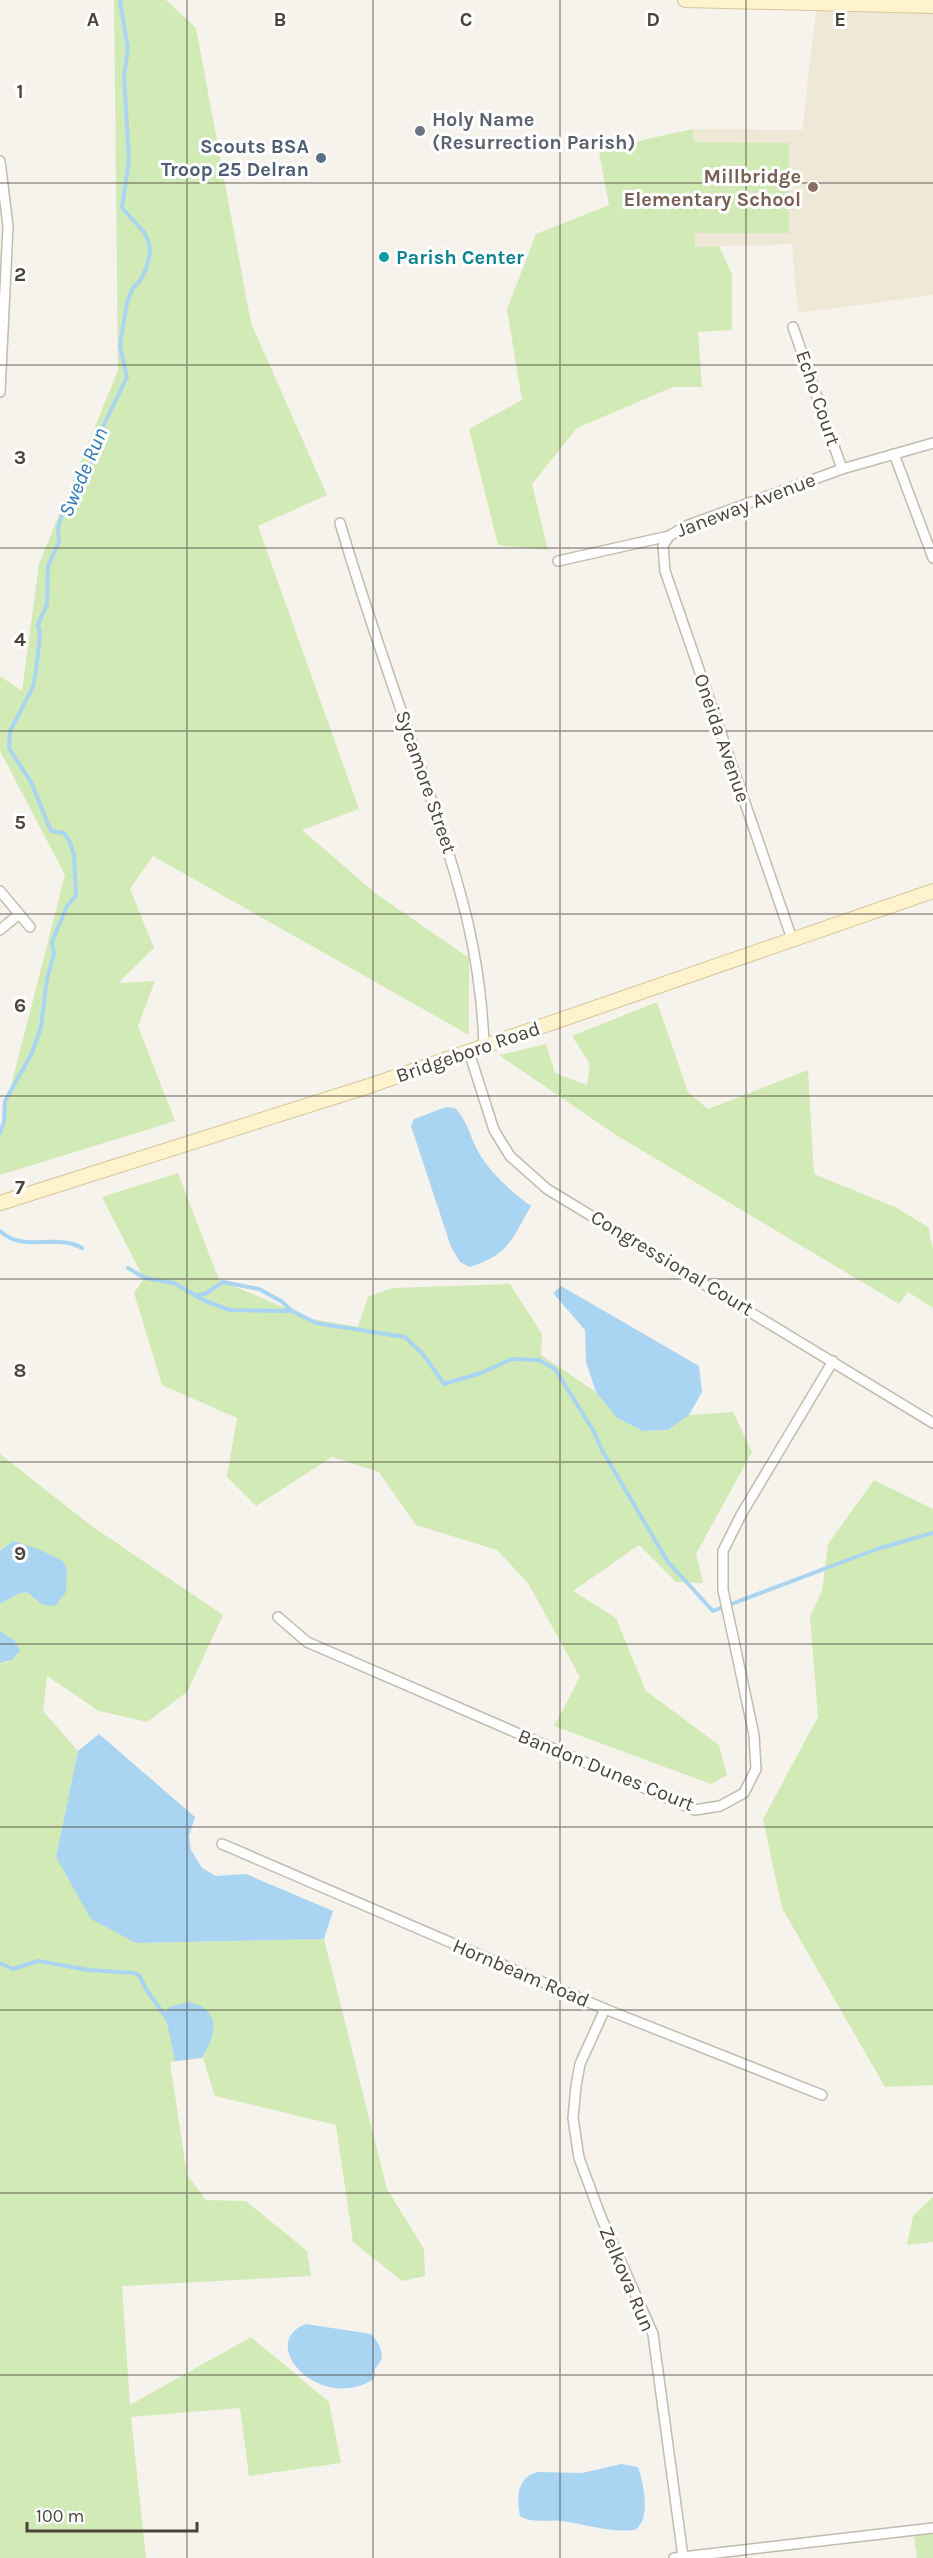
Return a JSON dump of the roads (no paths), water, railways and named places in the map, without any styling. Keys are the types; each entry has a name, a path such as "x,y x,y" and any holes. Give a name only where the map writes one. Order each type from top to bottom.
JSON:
{"main road":[{"path":"686,0 933,6"},
{"name":"Bridgeboro Road","path":"0,1203 362,1089 933,891"}],"street":[{"path":"0,161 8,226 0,392"},
{"name":"Echo Court","path":"793,327 842,469"},
{"name":"Janeway Avenue","path":"558,561 669,536 686,526 842,469 933,443"},
{"path":"894,454 933,558"},
{"name":"Sycamore Street","path":"340,523 356,578 458,877 477,962 482,999 484,1046"},
{"name":"Oneida Avenue","path":"669,536 663,546 665,572 792,939"},
{"path":"0,891 30,927"},
{"path":"0,930 19,914"},
{"name":"Congressional Court","path":"469,1052 494,1131 510,1156 547,1188 933,1423"},
{"name":"Bandon Dunes Court","path":"278,1617 307,1642 695,1810 720,1806 744,1793 756,1769 753,1735 723,1590 723,1551 741,1515 833,1361"},
{"name":"Hornbeam Road","path":"222,1844 605,2009 822,2095"},
{"name":"Zelkova Run","path":"605,2009 580,2064 573,2118 578,2149 601,2217 652,2334 679,2557"},
{"path":"679,2557 933,2528"}],"water":[{"path":"446,1107 455,1108 459,1113 479,1153 496,1175 509,1189 531,1206 502,1251 470,1267 460,1262 451,1247 411,1126 414,1119"},
{"path":"561,1286 699,1366 702,1392 689,1415 668,1430 643,1431 617,1418 596,1392 586,1362 585,1330 553,1293"},
{"path":"13,1541 36,1548 63,1561 67,1569 66,1592 55,1606 43,1605 27,1592 18,1594 0,1604 0,1551"},
{"path":"0,1631 15,1641 20,1651 12,1660 0,1663"},
{"path":"99,1734 195,1817 189,1836 191,1850 202,1868 216,1876 246,1874 333,1911 324,1939 136,1943 91,1919 56,1857 78,1751"},
{"path":"188,2002 207,2010 213,2024 213,2033 201,2058 175,2061 165,2013 169,2007"},
{"path":"306,2324 371,2334 380,2347 382,2355 375,2368 374,2379 353,2387 333,2388 315,2382 301,2371 291,2359 288,2345 292,2333"},
{"path":"621,2464 638,2467 642,2482 645,2509 640,2525 635,2530 607,2529 561,2521 535,2521 520,2516 518,2502 520,2490 525,2479 530,2475 537,2472 582,2473"}],"waterway":[{"name":"Swede Run","path":"0,1133 4,1122 5,1101 32,1053 41,1027 47,979 54,954 52,942 67,906 76,896 74,855 70,842 64,833 51,831 31,782 9,748 10,731 33,687 40,634 38,624 47,605 48,566 59,542 58,528 62,515 69,500 83,482 99,435 127,377 120,346 128,299 146,269 150,254 149,243 144,232 122,208 129,160 124,76 128,49 120,1"},
{"path":"0,1231 19,1241 61,1242 82,1248"},
{"path":"128,1268 145,1278 174,1283 205,1301 230,1310 292,1311"},
{"path":"196,1295 205,1294 223,1282 259,1289 281,1301 292,1311 316,1323 405,1337 423,1354 444,1384 481,1373 512,1359 539,1360 555,1369 593,1430 603,1452 668,1562 713,1611 877,1549 933,1533"},
{"path":"0,1963 13,1969 38,1961 89,1970 134,1973 139,1975 169,2022"}],"place":[{"name":"Holy Name (Resurrection Parish)","path":"420,131"},
{"name":"Scouts BSA Troop 25 Delran","path":"321,158"},
{"name":"Millbridge Elementary School","path":"813,187"},
{"name":"Parish Center","path":"384,257"}]}
